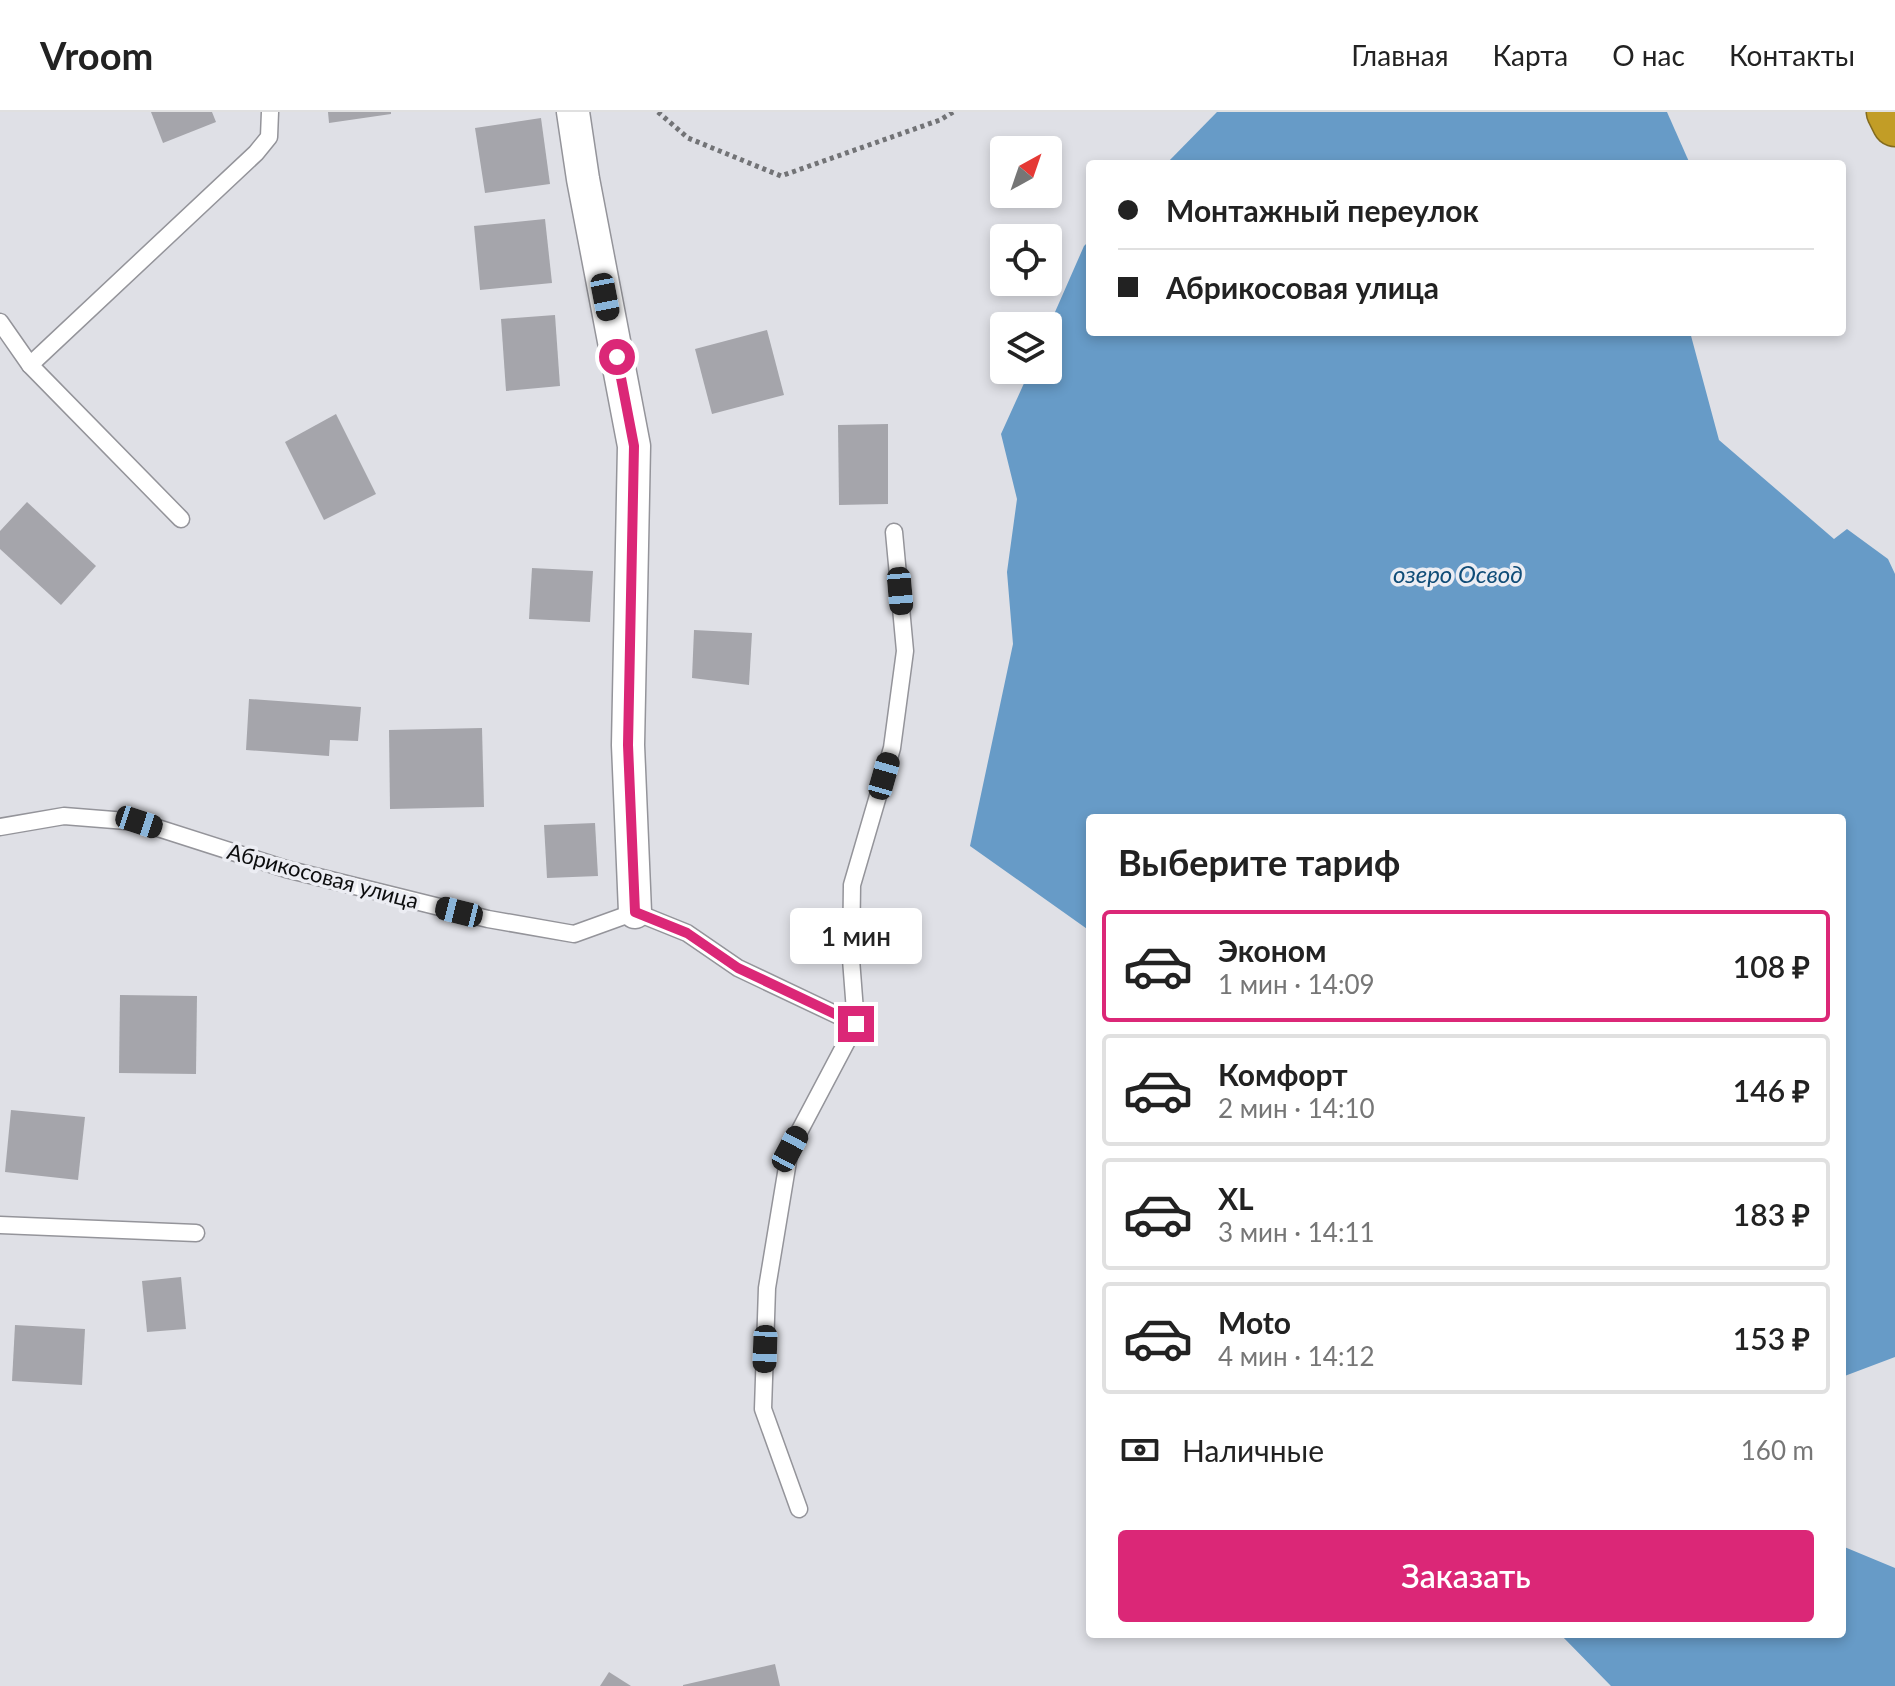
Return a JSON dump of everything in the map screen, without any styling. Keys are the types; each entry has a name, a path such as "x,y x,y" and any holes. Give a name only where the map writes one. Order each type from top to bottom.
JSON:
{"highway":[{"path":"1889,112 1895,124"}],"street":[{"path":"573,112 634,446 628,745 635,912"}],"lane":[{"path":"30,365 256,153 269,137 270,112"},
{"path":"0,322 30,365 181,519"},
{"path":"799,1509 763,1409 767,1288 790,1149 856,1024 851,959 852,885 892,748 905,651 894,532"},
{"name":"Абрикосовая улица","path":"0,827 64,816 139,822 286,869 488,919 574,934 635,912"},
{"path":"635,912 687,933 738,968 856,1024"},
{"path":"0,1225 196,1233"}],"path":[{"path":"658,112 688,138 781,176 940,120 953,112"}],"water":[{"path":"1217,112 1667,112 1688,160 1170,160"},
{"name":"озеро Освод","path":"1086,244 1086,336 1691,336 1719,440 1834,539 1847,529 1888,559 1895,574 1895,1357 1846,1375 1846,814 1086,814 1086,928 970,846 1013,644 1007,572 1017,499 1001,434 1024,384 1062,384 1062,312 1055,312"},
{"path":"1846,1548 1895,1568 1895,1686 1611,1686 1564,1638 1846,1638"}],"building":[{"path":"151,112 212,112 216,122 163,143"},
{"path":"328,112 391,112 391,114 329,123"},
{"path":"541,118 550,184 485,193 475,128"},
{"path":"545,219 552,283 480,290 474,226"},
{"path":"555,315 560,386 506,391 501,319"},
{"path":"767,330 784,395 712,414 695,349"},
{"path":"336,414 376,494 324,520 285,442"},
{"path":"888,424 888,504 839,505 838,425"},
{"path":"27,502 96,566 61,605 0,549 0,531"},
{"path":"532,568 593,571 590,622 529,619"},
{"path":"694,630 752,633 749,685 692,678"},
{"path":"249,699 361,707 358,741 330,740 329,756 246,750"},
{"path":"482,728 484,807 390,809 389,730"},
{"path":"595,823 598,876 547,878 544,825"},
{"path":"120,995 197,996 196,1074 119,1073"},
{"path":"11,1110 85,1117 78,1180 5,1172"},
{"path":"181,1277 186,1329 147,1332 142,1281"},
{"path":"15,1325 85,1329 82,1385 12,1381"},
{"path":"775,1664 780,1686 683,1686 683,1685"},
{"path":"609,1672 631,1686 600,1686"}],"route":[{"path":"617,357 634,446 628,745 635,912 687,933 738,968 856,1024"}]}
